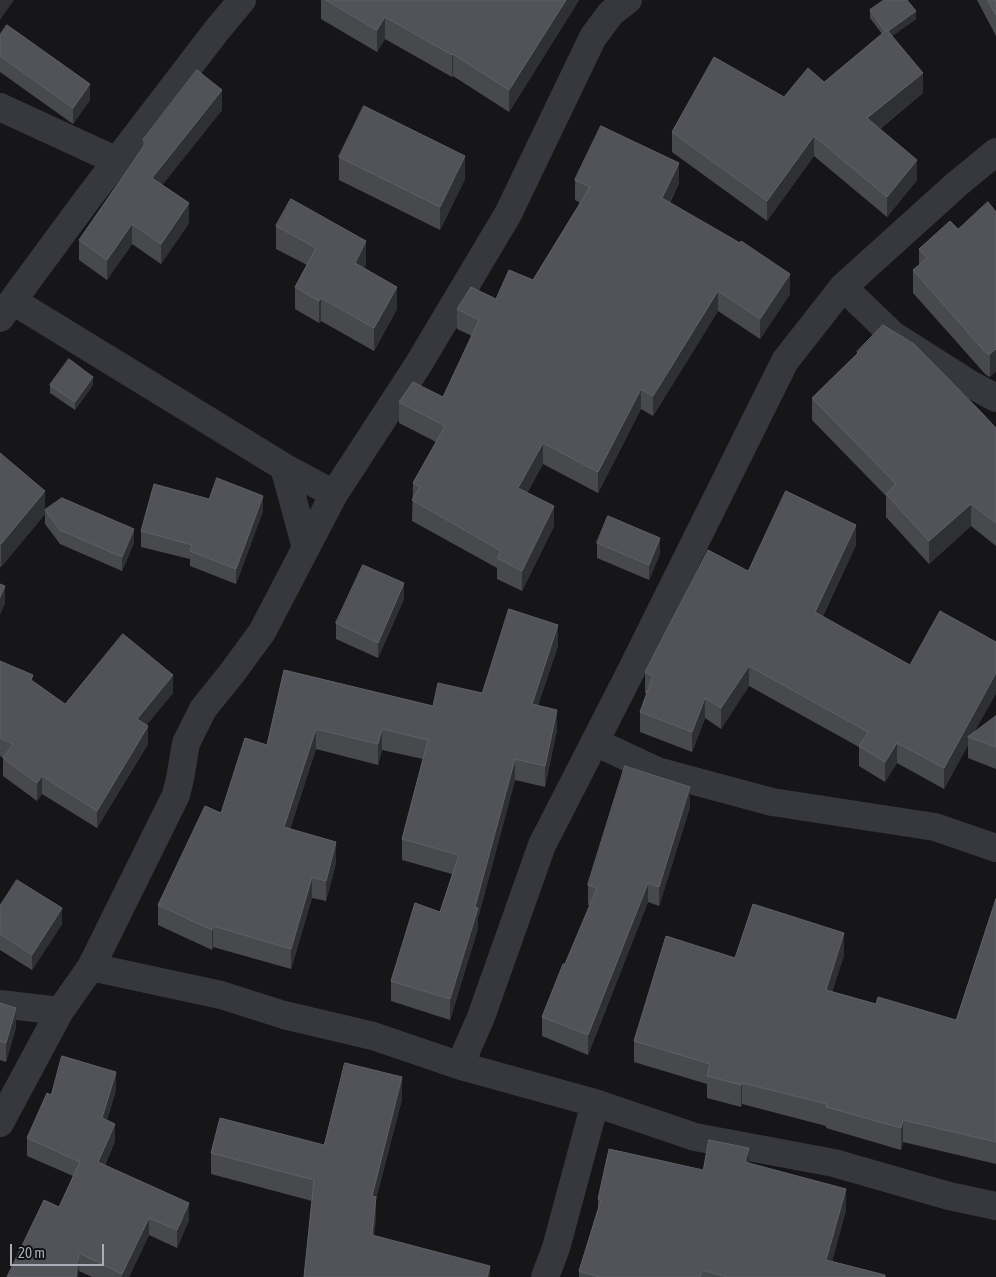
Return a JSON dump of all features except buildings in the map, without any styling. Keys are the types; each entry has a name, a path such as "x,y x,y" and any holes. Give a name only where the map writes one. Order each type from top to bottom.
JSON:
{"street":[{"path":"242,0 117,161 6,310 334,494"},
{"path":"0,1123 60,1011 91,967 176,795 186,743 203,710 262,632 334,494 418,365 508,214 593,37 611,12 628,0"},
{"path":"0,107 117,161"},
{"path":"461,1066 481,1017 542,845 784,361 843,287 957,184 996,152"},
{"path":"843,287 893,335 970,384 996,398"},
{"path":"284,467 306,548"},
{"path":"595,742 657,771 772,802 935,827 996,848"},
{"path":"91,967 221,995 284,1015 372,1036 461,1066 595,1102 695,1137 834,1163 949,1196 996,1206"},
{"path":"0,1004 60,1011"},
{"path":"545,1277 556,1248 595,1102"}]}
